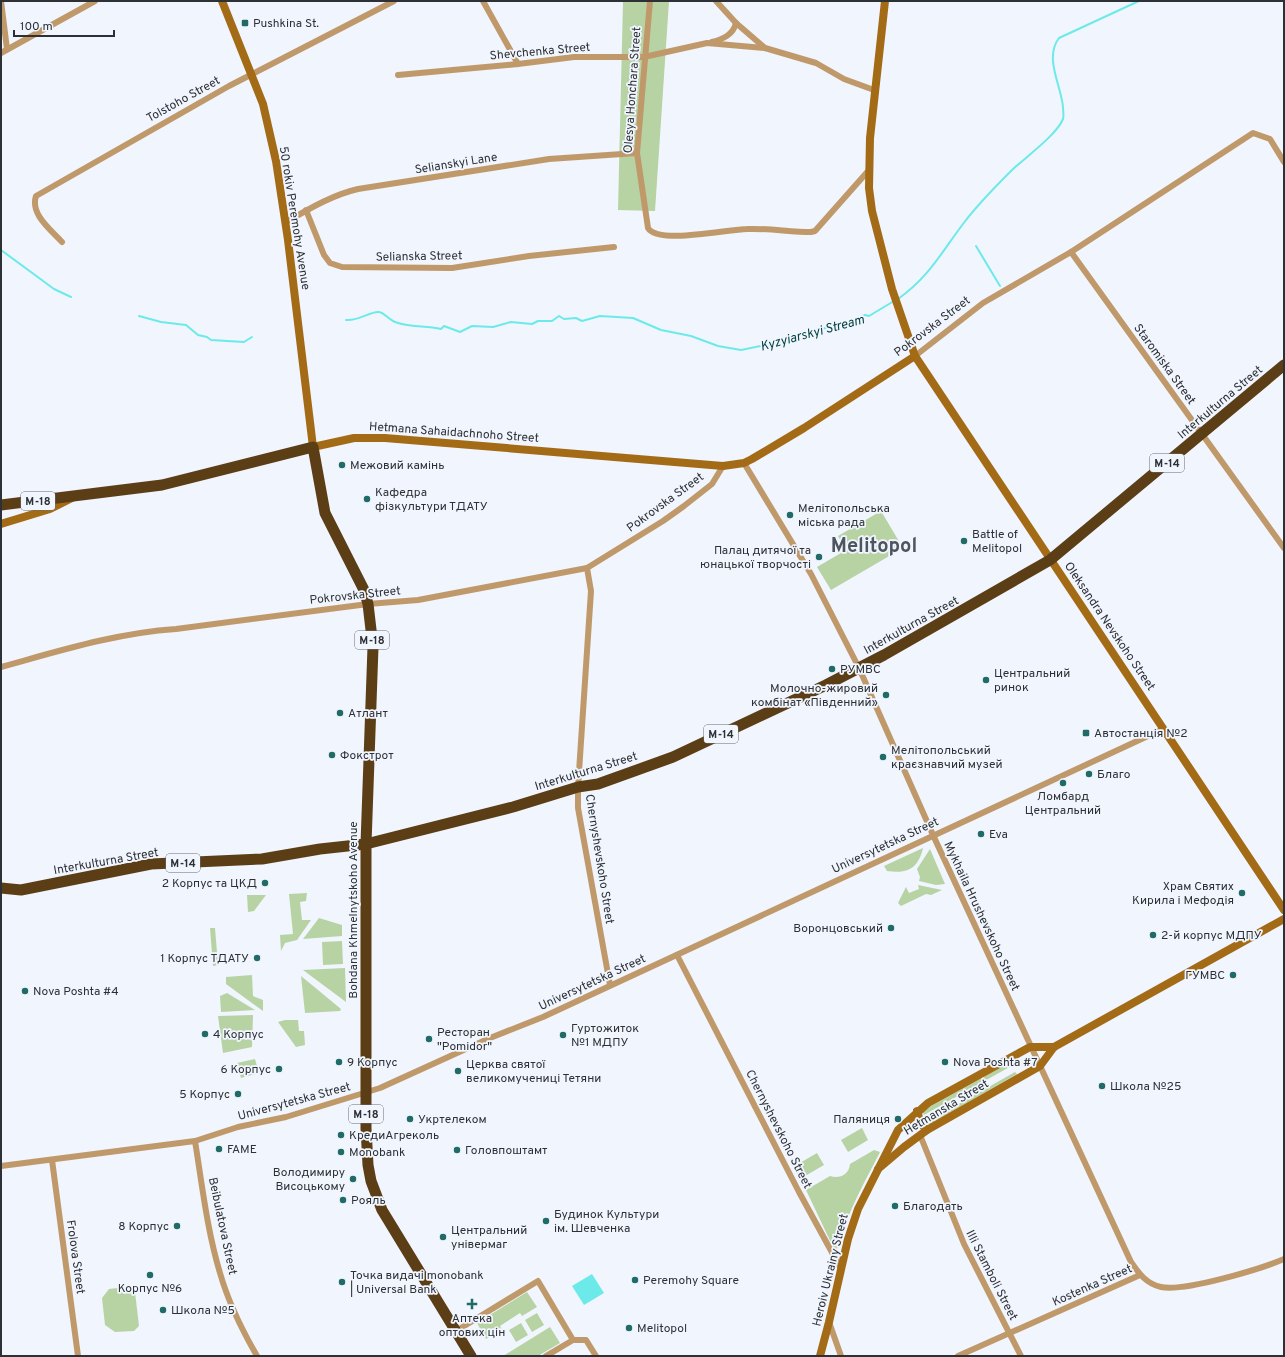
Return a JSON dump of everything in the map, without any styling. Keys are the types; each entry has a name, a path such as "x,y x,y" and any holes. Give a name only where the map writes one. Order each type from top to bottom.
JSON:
{"highway":[{"name":"Interkulturna Street","path":"1,888 21,890 151,864 262,859 320,849 366,844 513,806 578,787 598,784 673,757 859,668 949,619 1050,560 1284,366"},
{"name":"Hetmana Sahaidachnoho Street","path":"75,497 162,485 313,447"},
{"name":"Bohdana Khmelnytskoho Avenue","path":"313,447 325,513 364,590 368,604 373,647 366,844 366,1093 368,1166 375,1194 382,1210 471,1356"},
{"name":"М-18","path":"1,505 75,497"}],"main road":[{"name":"50 rokiv Peremohy Avenue","path":"222,1 264,111 276,161 286,222 313,447"},
{"name":"Oleksandra Nevskoho Street","path":"885,1 874,90 869,188 872,211 892,289 915,356 1284,910"},
{"name":"Pokrovska Street","path":"723,466 744,463 804,428 915,356"},
{"name":"Hetmana Sahaidachnoho Street","path":"313,447 354,438 386,438 723,466"},
{"name":"Hetmana Sahaidachnoho Street","path":"1,524 50,509 75,497"},
{"name":"Hetmanska Street","path":"878,1169 924,1133 1040,1066 1054,1047 1284,919"},
{"name":"Hetmanska Street","path":"878,1169 898,1130 928,1102 1030,1047 1054,1047"},
{"path":"917,1111 924,1133"},
{"name":"Heroiv Ukrainy Street","path":"820,1356 848,1239 858,1209 878,1169"}],"street":[{"path":"1,1 8,49"},
{"path":"1,52 95,1"},
{"name":"Tolstoho Street","path":"62,242 37,214 34,203 36,196 251,74 394,1"},
{"path":"483,1 518,64"},
{"name":"Olesya Honchara Street","path":"650,1 644,57 637,153 648,228 656,234 678,235 746,229 811,232 814,231 869,170"},
{"path":"716,1 736,23 765,48"},
{"name":"Shevchenka Street","path":"398,75 518,64 574,57 644,57 707,43 726,37 735,29 736,23"},
{"name":"Shevchenka Street","path":"707,43 765,48 816,63 844,79 874,90"},
{"name":"Pokrovska Street","path":"915,356 983,303 1071,252 1254,133 1270,139 1284,162"},
{"name":"Selianskyi Lane","path":"286,222 306,210 343,193 358,189 549,159 637,153"},
{"name":"Selianska Street","path":"306,210 324,255 330,263 342,267 452,268 529,256 614,247"},
{"name":"Staromiska Street","path":"1071,252 1284,548"},
{"name":"Mykhaila Hrushevskoho Street","path":"744,463 811,574 859,668 933,835 1030,1047 1131,1262 1140,1275"},
{"name":"Pokrovska Street","path":"1,667 85,644 145,631 176,629 368,604 418,600 587,568 684,506 712,484 723,466"},
{"name":"Chernyshevskoho Street","path":"587,568 592,591 578,787 578,808 610,986"},
{"name":"Universytetska Street","path":"1,1166 195,1141 238,1127 286,1117 366,1093 402,1079 490,1038 543,1017 1163,728"},
{"name":"Chernyshevskoho Street","path":"676,955 797,1188 841,1269"},
{"name":"Illi Stamboli Street","path":"924,1133 964,1244 1021,1356"},
{"name":"Beibulatova Street","path":"195,1141 208,1221 220,1274 231,1304 257,1356"},
{"name":"Frolova Street","path":"52,1160 78,1356"},
{"name":"Kostenka Street","path":"958,1356 1140,1275 1150,1283 1162,1287 1174,1287 1229,1277 1284,1259"},
{"path":"456,1331 538,1281 573,1340"},
{"path":"829,1322 840,1356"},
{"path":"546,1356 573,1340 586,1340 596,1356"}],"green space":[{"path":"623,1 669,1 655,211 618,210"},
{"path":"881,511 903,548 831,590 817,567 846,550 838,536"},
{"path":"923,848 918,861 906,871 887,871 884,866"},
{"path":"930,849 945,884 936,885 919,881 920,877 917,869"},
{"path":"918,885 942,890 931,895 926,894 901,906 898,903 906,887 909,893 919,889"},
{"path":"307,893 306,901 300,902 302,920 311,920 297,940 285,943 281,951 280,935 293,934 289,894"},
{"path":"247,895 266,895 254,911 248,912"},
{"path":"319,918 342,925 342,936 303,939"},
{"path":"210,928 215,928 218,965 213,966"},
{"path":"342,941 343,964 323,965 322,942"},
{"path":"345,968 346,1002 303,970"},
{"path":"252,975 253,996 263,1000 263,1011 226,984 226,977"},
{"path":"301,976 341,1009 340,1011 305,1013"},
{"path":"227,993 255,1010 221,1012 220,996"},
{"path":"253,1015 252,1047 223,1053 218,1016"},
{"path":"285,1020 298,1020 299,1031 304,1031 305,1045 296,1047 278,1022"},
{"path":"255,1059 259,1073 241,1078 237,1063"},
{"path":"1011,1062 1013,1065 924,1115 922,1111"},
{"path":"1015,1072 1017,1074 928,1125 927,1122"},
{"path":"862,1128 868,1140 848,1152 841,1140"},
{"path":"874,1150 880,1152 861,1188 835,1251 806,1190 830,1176 837,1177 843,1175 848,1171 850,1164"},
{"path":"817,1153 824,1165 800,1179 793,1167"},
{"path":"126,1287 135,1292 139,1326 134,1331 115,1332 105,1325 102,1298 109,1289"},
{"path":"527,1292 537,1307 522,1316 520,1313 500,1326 502,1330 486,1339 477,1323"},
{"path":"537,1313 544,1325 532,1332 525,1320"},
{"path":"521,1323 528,1335 516,1342 509,1330"},
{"path":"550,1327 560,1343 538,1356 503,1356"}],"water":[{"path":"592,1274 604,1293 584,1305 572,1286"}],"waterway":[{"name":"Kyzyiarskyi Stream","path":"898,299 909,291 926,273 985,197 1010,172 1047,140 1059,126 1063,118 1063,107 1053,63 1053,54 1059,38 1139,1"},
{"path":"976,246 1000,286"},
{"name":"Kyzyiarskyi Stream","path":"1,250 54,289 71,297"},
{"name":"Kyzyiarskyi Stream","path":"346,320 356,319 379,312 401,324 441,329 444,326 460,332 472,326 493,327 511,322 532,324 538,321 552,321 559,316 564,319 576,318 582,321 600,316 633,318 661,330 691,336 718,346 741,350 785,341 800,333 831,327 843,322 850,322 865,315 869,316 894,301"},
{"name":"Kyzyiarskyi Stream","path":"139,316 161,322 186,325 198,335 207,337 211,340 244,342 252,337"}],"place":[{"name":"Pushkina St.","path":"245,23"},
{"name":"Межовий камінь","path":"342,465"},
{"name":"Кафедра фізкультури ТДАТУ","path":"367,499"},
{"name":"Мелітопольська міська рада","path":"790,515"},
{"name":"Battle of Melitopol","path":"964,541"},
{"name":"Палац дитячої та юнацької творчості","path":"819,557"},
{"name":"РУМВC","path":"832,669"},
{"name":"Центральний ринок","path":"986,680"},
{"name":"Молочно-жировий комбінат «Південний»","path":"886,695"},
{"name":"Атлант","path":"340,713"},
{"name":"Автостанція №2","path":"1086,733"},
{"name":"Фокстрот","path":"332,755"},
{"name":"Мелітопольський краєзнавчий музей","path":"883,757"},
{"name":"Благо","path":"1089,774"},
{"name":"Ломбард Центральний","path":"1063,783"},
{"name":"Eva","path":"981,834"},
{"name":"2 Корпус та ЦКД","path":"265,883"},
{"name":"Храм Святих Кирила і Мефодія","path":"1242,893"},
{"name":"Воронцовський","path":"891,928"},
{"name":"2-й корпус МДПУ","path":"1153,935"},
{"name":"1 Корпус ТДАТУ","path":"257,958"},
{"name":"ГУМВС","path":"1233,975"},
{"name":"Nova Poshta #4","path":"25,991"},
{"name":"4 Корпус","path":"205,1034"},
{"name":"Гуртожиток №1 МДПУ","path":"563,1035"},
{"name":"Ресторан \"Pomidor\"","path":"429,1039"},
{"name":"9 Корпус","path":"339,1062"},
{"name":"Nova Poshta #7","path":"945,1062"},
{"name":"6 Корпус","path":"279,1069"},
{"name":"Церква святої великомучениці Тетяни","path":"458,1071"},
{"name":"Школа №25","path":"1102,1086"},
{"name":"5 Корпус","path":"238,1094"},
{"name":"Укртелеком","path":"410,1119"},
{"name":"Паляниця","path":"898,1119"},
{"name":"КредиАгреколь","path":"341,1135"},
{"name":"FAME","path":"219,1149"},
{"name":"Головпоштамт","path":"457,1150"},
{"name":"Monobank","path":"341,1152"},
{"name":"Володимиру Висоцькому","path":"353,1179"},
{"name":"Рояль","path":"343,1200"},
{"name":"Благодать","path":"895,1206"},
{"name":"Будинок Культури ім. Шевченка","path":"546,1221"},
{"name":"8 Корпус","path":"177,1226"},
{"name":"Центральний універмаг","path":"443,1237"},
{"name":"Корпус №6","path":"150,1275"},
{"name":"Peremohy Square","path":"635,1280"},
{"name":"Точка видачі monobank | Universal Bank","path":"342,1282"},
{"name":"Аптека оптових цін","path":"472,1304"},
{"name":"Школа №5","path":"163,1310"},
{"name":"Melitopol","path":"629,1328"}],"district":[{"name":"Melitopol","path":"874,545"}]}
